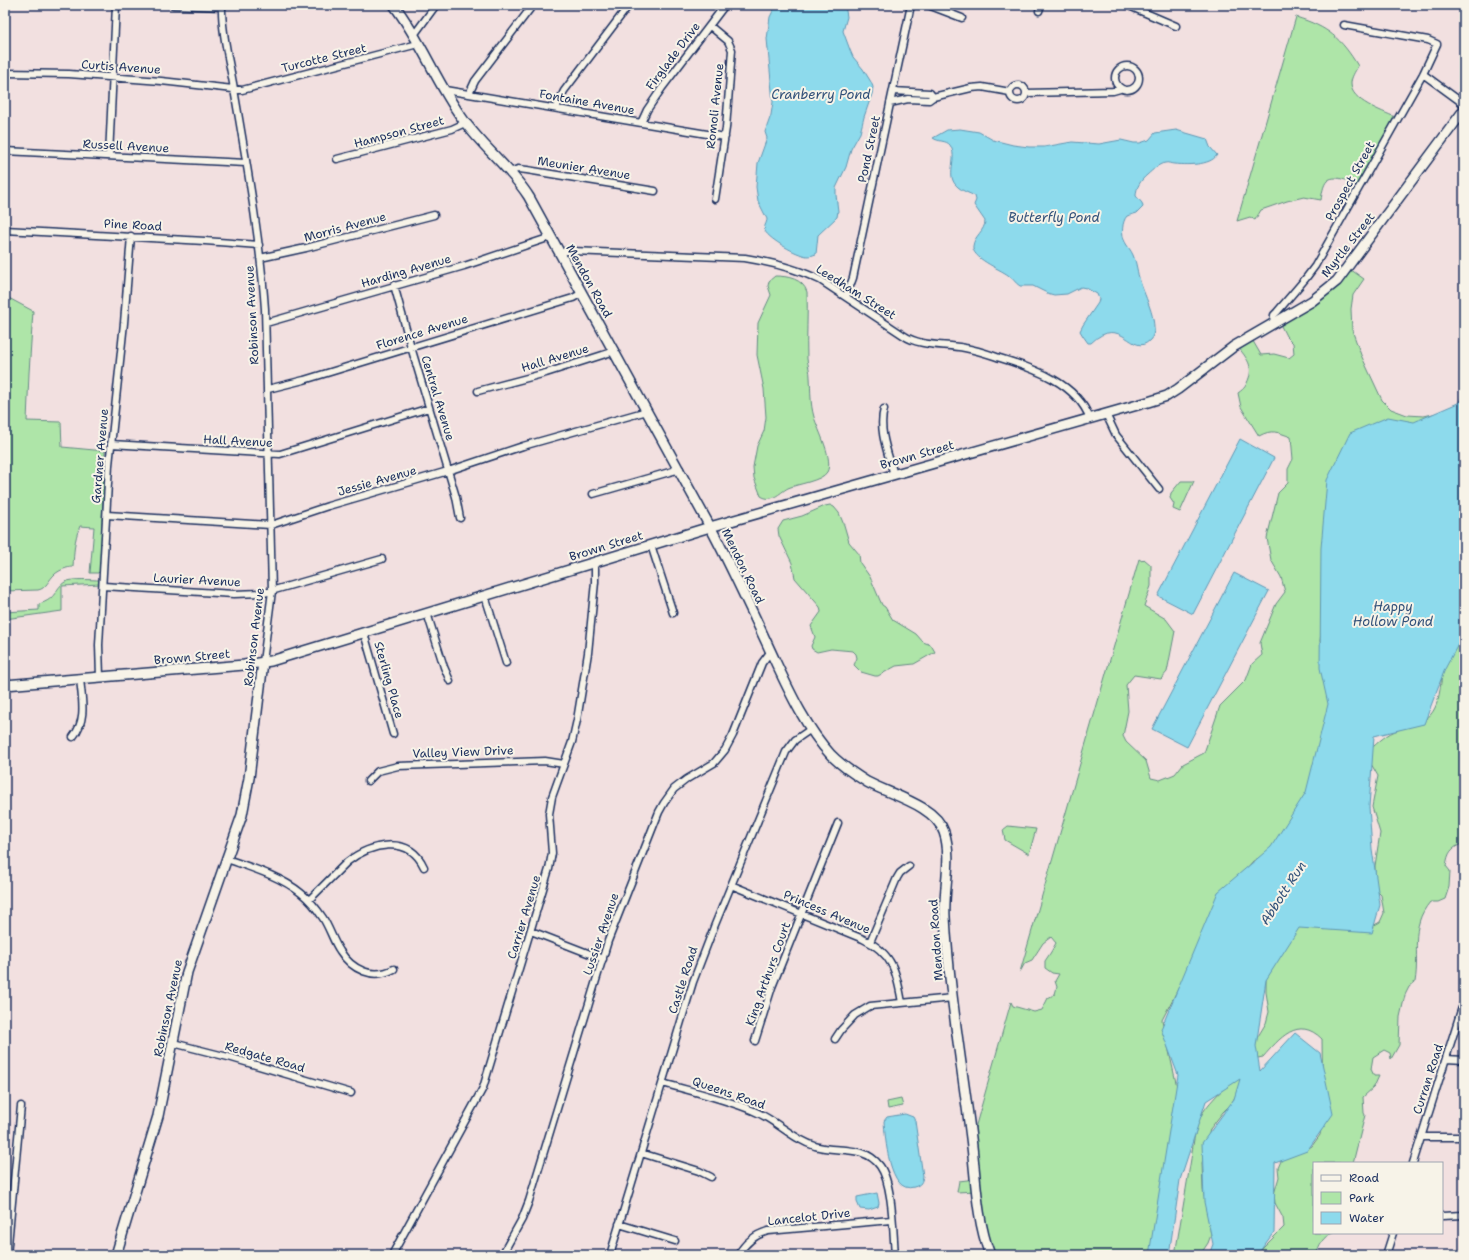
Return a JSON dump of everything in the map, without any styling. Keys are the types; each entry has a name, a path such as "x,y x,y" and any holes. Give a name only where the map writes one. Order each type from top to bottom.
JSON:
{"street":[{"path":"109,156 116,5"},
{"path":"173,5 222,6"},
{"name":"Mendon Road","path":"394,5 414,35 465,123 526,191 680,469 735,574 797,706 811,729 825,748 846,768 872,784 926,809 940,823 948,845 944,908 953,998 972,1143 980,1220 990,1255"},
{"path":"414,35 436,5"},
{"path":"469,94 475,81 533,5"},
{"path":"556,108 564,92 629,5"},
{"name":"Firglade Drive","path":"641,123 648,108 725,5"},
{"name":"Pond Street","path":"846,297 853,278 911,5"},
{"path":"928,5 962,18"},
{"path":"1127,5 1176,26"},
{"name":"Robinson Avenue","path":"116,1255 158,1116 187,972 242,815 247,791 272,591 266,323 259,245 253,201 222,6"},
{"name":"Prospect Street","path":"1273,323 1274,315 1315,266 1422,74 1437,44 1428,40 1344,25"},
{"name":"Romoli Avenue","path":"710,26 728,40 732,47 725,137 715,198"},
{"name":"Turcotte Street","path":"234,89 242,90 418,44"},
{"path":"1026,93 1113,91 1120,89 1128,91 1136,87 1139,79 1137,72 1134,69 1123,66 1117,71 1114,78 1120,89"},
{"name":"Curtis Avenue","path":"5,73 69,74 161,81 234,89"},
{"path":"1422,74 1464,104"},
{"path":"1010,92 1015,85 1020,85 1024,88 1026,93"},
{"path":"890,103 908,99 930,100 933,97 971,88 982,87 1010,92"},
{"name":"Fontaine Avenue","path":"445,90 725,137"},
{"path":"893,91 930,93 933,97"},
{"path":"1010,92 1012,98 1017,101 1022,100 1026,93"},
{"name":"Myrtle Street","path":"1200,373 1233,347 1312,301 1337,281 1464,110"},
{"name":"Hampson Street","path":"337,159 454,129 465,123"},
{"name":"Russell Avenue","path":"5,151 246,163"},
{"name":"Meunier Avenue","path":"509,172 518,169 527,170 655,191"},
{"name":"Morris Avenue","path":"260,258 306,248 434,215"},
{"name":"Pine Road","path":"5,230 131,236 259,245"},
{"name":"Gardner Avenue","path":"100,677 99,645 106,515 111,444 131,236"},
{"name":"Harding Avenue","path":"266,323 464,266 551,237"},
{"name":"Leedham Street","path":"560,254 566,251 572,251 749,258 770,263 814,277 907,338 974,349 1041,372 1060,384 1081,401 1088,412 1090,419"},
{"name":"Central Avenue","path":"394,285 448,471 460,518"},
{"name":"Florence Avenue","path":"268,389 304,380 582,294"},
{"name":"Hall Avenue","path":"478,391 546,373 615,352"},
{"name":"Brown Street","path":"5,685 80,680 244,665 289,656 710,527 1167,396 1184,386 1200,373"},
{"name":"Hall Avenue","path":"111,444 280,454 430,408"},
{"path":"884,409 882,416 882,429 894,474"},
{"name":"Jessie Avenue","path":"106,515 271,525 328,506 448,471 523,446 647,411"},
{"path":"1106,414 1116,435 1159,489"},
{"path":"593,494 680,469"},
{"path":"651,545 673,613"},
{"name":"Laurier Avenue","path":"103,586 234,594 264,593 382,559"},
{"name":"Carrier Avenue","path":"392,1255 483,1088 531,931 551,861 549,814 552,797 575,731 588,653 596,576 593,562"},
{"path":"485,596 506,663"},
{"path":"427,613 444,668 450,680"},
{"name":"Sterling Place","path":"364,633 393,734"},
{"name":"Lussier Avenue","path":"502,1255 530,1201 614,924 664,803 674,789 687,779 710,766 725,750 733,735 762,663 771,653"},
{"path":"73,737 79,729 82,718 80,680"},
{"name":"Castle Road","path":"610,1255 698,969 786,752 795,740 811,729"},
{"name":"Valley View Drive","path":"368,781 378,771 398,766 545,761 564,764"},
{"name":"King Arthurs Court","path":"755,1041 772,987 838,823"},
{"path":"309,900 347,862 358,854 369,849 390,846 405,848 410,850 419,858 424,867"},
{"path":"227,859 282,880 301,893 309,900 323,919 339,950 351,964 372,974 384,973 394,969"},
{"path":"870,942 897,878 900,873 909,866"},
{"name":"Princess Avenue","path":"731,885 870,942 882,950 895,969 902,1003"},
{"path":"531,931 603,958"},
{"path":"835,1039 845,1025 864,1008 878,1005 953,998"},
{"name":"Curran Road","path":"1413,1162 1464,1001"},
{"name":"Redgate Road","path":"173,1043 232,1058 351,1093"},
{"path":"1446,1059 1464,1060"},
{"name":"Queens Road","path":"663,1082 757,1112 774,1121 796,1137 809,1144 822,1148 853,1150 872,1158 884,1173 888,1185 895,1255"},
{"path":"7,1255 21,1106"},
{"path":"1421,1137 1464,1137"},
{"path":"641,1153 699,1171 711,1177"},
{"path":"1443,1216 1464,1215"},
{"name":"Lancelot Drive","path":"738,1255 747,1242 757,1235 768,1231 892,1220"},
{"path":"619,1224 675,1241"},
{"path":"1386,1255 1393,1234"}],"green space":[{"path":"1296,17 1317,25 1333,35 1346,48 1358,66 1351,81 1352,90 1368,105 1395,117 1357,186 1342,179 1330,179 1325,185 1321,200 1304,197 1287,201 1261,210 1255,220 1250,217 1237,221"},
{"path":"1347,267 1364,279 1353,295 1351,309 1352,330 1361,355 1382,400 1391,409 1407,415 1424,416 1455,409 1323,614 1320,641 1331,693 1315,776 1276,849 1253,861 1241,875 1197,952 1162,1020 1177,1087 1153,1255 991,1255 976,1191 957,1192 959,1181 975,1179 972,1139 1011,1002 1013,1006 1034,1012 1042,1010 1048,998 1055,994 1057,987 1055,981 1059,974 1052,973 1045,968 1045,961 1056,943 1051,937 1043,943 1032,960 1025,963 1020,972 1139,559 1142,561 1144,559 1151,565 1151,586 1144,606 1166,619 1175,631 1167,672 1161,679 1134,675 1126,685 1128,711 1123,736 1126,742 1146,761 1151,778 1160,780 1175,774 1183,764 1204,753 1220,706 1246,680 1252,664 1262,655 1260,643 1276,604 1285,592 1281,577 1271,560 1267,538 1278,493 1288,483 1288,469 1293,459 1291,437 1275,432 1268,432 1259,436 1241,407 1238,393 1246,385 1249,378 1250,368 1248,360 1237,345 1250,336 1261,355 1274,354 1289,358 1294,354 1293,343 1286,336 1278,320 1328,286 1330,279 1334,280"},
{"path":"775,276 799,281 807,292 807,359 810,375 812,407 814,417 825,445 829,467 827,472 820,478 788,488 772,498 765,498 761,496 754,478 753,467 757,446 764,431 766,417 764,389 757,355 758,323 771,295 768,286 769,281"},
{"path":"5,296 33,311 27,421 61,422 62,447 105,451 100,571 98,573 90,573 94,527 80,526 75,541 73,567 61,570 53,576 43,588 38,590 5,591"},
{"path":"1181,481 1194,481 1180,512 1173,509 1174,504 1170,498 1171,493"},
{"path":"830,505 839,513 849,542 859,554 860,563 870,577 882,605 885,607 893,620 916,634 923,642 931,645 935,652 914,664 896,666 878,676 875,676 861,672 854,665 857,658 853,651 831,649 817,652 812,649 811,646 815,637 811,626 821,612 820,607 795,578 792,563 779,536 778,529 783,521 802,516"},
{"path":"77,580 100,580 100,584 62,586 62,611 5,619 5,612 39,610 39,604 52,597 65,582"},
{"path":"1464,619 1464,843 1453,849 1449,854 1446,866 1450,871 1449,887 1445,899 1438,902 1430,902 1420,921 1416,940 1415,982 1409,987 1405,995 1400,1017 1399,1045 1391,1059 1390,1053 1384,1050 1373,1057 1371,1069 1374,1076 1379,1076 1374,1087 1363,1097 1365,1115 1353,1162 1313,1162 1313,1234 1330,1234 1322,1241 1316,1255 1260,1255 1262,1249 1284,1227 1283,1218 1275,1203 1274,1194 1279,1177 1278,1168 1281,1161 1289,1154 1305,1150 1312,1146 1320,1135 1323,1117 1322,1039 1313,1032 1305,1029 1297,1029 1282,1037 1263,1057 1258,1058 1254,1054 1257,1038 1266,1023 1269,1012 1266,979 1301,922 1369,928 1380,922 1384,913 1381,895 1378,892 1375,883 1375,866 1380,833 1372,807 1378,776 1370,762 1371,749 1394,731 1420,723 1431,714 1435,708 1442,673"},
{"path":"1008,826 1036,829 1029,854 1005,840 1003,830"},
{"path":"1249,1071 1231,1104 1210,1129 1202,1163 1203,1190 1211,1235 1208,1243 1200,1255 1175,1255 1194,1139 1199,1120 1206,1108 1216,1096 1236,1078"},
{"path":"901,1099 903,1106 888,1109 887,1102"}],"water":[{"name":"Cranberry Pond","path":"776,5 845,5 847,17 843,31 853,57 863,69 873,87 860,133 851,149 846,167 836,188 838,211 837,217 818,235 816,254 810,256 797,253 772,239 768,235 764,228 767,219 758,201 756,187 758,163 767,138 765,132 771,115 773,102 767,39 770,17"},
{"name":"Butterfly Pond","path":"960,129 979,132 993,140 1029,147 1044,147 1072,142 1099,144 1121,140 1140,143 1149,140 1155,133 1176,130 1207,139 1210,147 1217,155 1214,159 1197,164 1166,163 1158,166 1141,181 1138,187 1136,196 1142,203 1143,207 1137,213 1127,216 1124,221 1124,239 1134,258 1153,320 1153,335 1150,340 1144,344 1138,344 1119,334 1111,333 1102,335 1091,343 1088,343 1080,331 1098,303 1099,299 1097,294 1081,287 1067,294 1054,295 1033,286 1020,286 1010,276 976,255 973,246 974,242 985,225 985,221 974,205 976,200 975,196 962,190 954,183 952,178 953,156 950,145 946,142 933,138 947,130"},
{"name":"Happy Hollow Pond","path":"1464,394 1464,633 1445,669 1424,724 1374,736 1369,807 1372,849 1380,905 1372,933 1299,928 1266,980 1256,1046 1260,1071 1295,1033 1320,1053 1333,1114 1307,1151 1275,1163 1274,1232 1257,1255 1209,1255 1213,1244 1204,1202 1202,1143 1234,1099 1240,1079 1206,1101 1180,1180 1169,1255 1149,1255 1178,1075 1161,1029 1218,892 1271,847 1306,792 1328,704 1320,668 1321,548 1327,480 1350,433 1388,417 1414,422 1458,403"},
{"path":"1240,439 1274,458 1193,614 1158,596"},
{"path":"1234,573 1269,591 1187,747 1152,729"},
{"path":"905,1114 913,1117 915,1121 923,1176 921,1183 914,1187 906,1187 899,1182 894,1174 887,1151 884,1121 887,1117"},
{"path":"877,1193 879,1203 878,1207 869,1210 860,1209 857,1202 857,1197"}],"water label":[{"name":"Abbott Run","path":"1283,893"}]}
